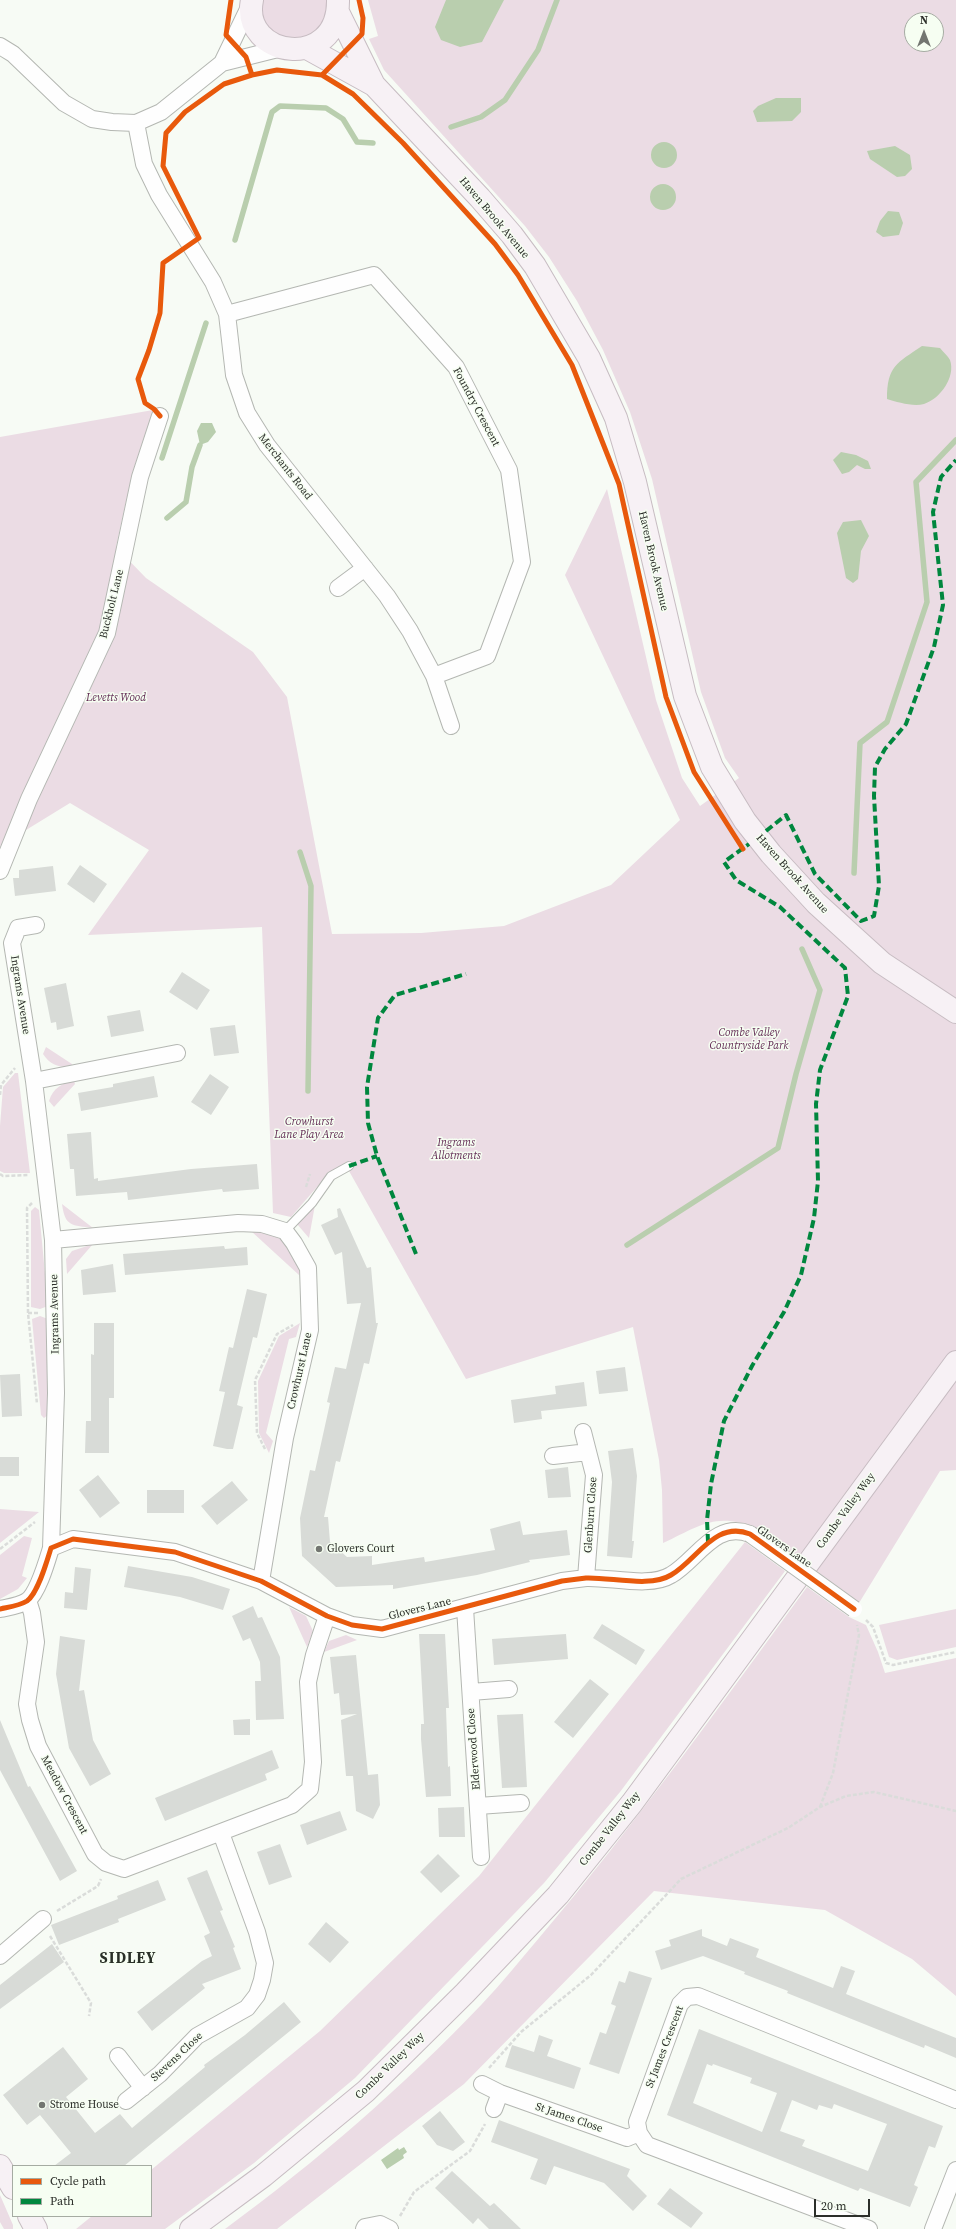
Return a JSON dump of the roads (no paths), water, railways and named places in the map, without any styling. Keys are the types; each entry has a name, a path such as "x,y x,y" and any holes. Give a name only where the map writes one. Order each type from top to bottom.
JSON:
{"main road":[{"path":"251,2 255,25 261,35 271,43 282,48 294,50 307,48 319,43 335,24 338,6"},
{"name":"Haven Brook Avenue","path":"338,6 374,84 512,235 535,266 589,358 616,418 635,482 685,696 712,768 757,837 816,903 882,962 956,1012"},
{"name":"Haven Brook Avenue","path":"307,48 374,84"},
{"name":"Combe Valley Way","path":"191,2229 263,2176 366,2091 465,1993 558,1895 632,1804 956,1362"},
{"path":"30,2217 36,2229"}],"street":[{"path":"222,63 251,2"},
{"path":"0,46 13,54 64,103 92,119 136,123 161,112 222,63 282,48"},
{"name":"Merchants Road","path":"136,123 144,164 159,195 213,282 227,314 234,375 246,413 267,446 365,568 410,631 434,676 450,726"},
{"name":"Foundry Crescent","path":"227,314 374,275 456,367 510,470 522,562 487,656 434,676"},
{"name":"Buckholt Lane","path":"0,871 29,800 107,633 140,477 160,416"},
{"path":"338,588 365,568"},
{"name":"Ingrams Avenue","path":"36,925 18,928 12,943 34,1081 53,1240 56,1393 51,1548"},
{"path":"34,1081 177,1054"},
{"path":"53,1240 238,1223 262,1224 285,1231"},
{"name":"Crowhurst Lane","path":"261,1581 285,1438 310,1330 308,1268 294,1242 285,1231"},
{"name":"Glenburn Close","path":"583,1432 594,1475 586,1578"},
{"path":"553,1456 588,1452"},
{"name":"Glovers Lane","path":"51,1548 73,1539 175,1552 261,1581 327,1616 352,1625 382,1628 465,1608 562,1581 586,1578 656,1581 671,1575 708,1542 728,1532 739,1530 750,1534 854,1609"},
{"path":"0,1609 14,1607 28,1600 41,1578 51,1548"},
{"name":"Meadow Crescent","path":"28,1600 32,1614 36,1642 27,1704 38,1746 95,1854 106,1863 124,1869 292,1805 310,1789 313,1762 308,1682 314,1655 327,1616"},
{"name":"Elderwood Close","path":"465,1608 481,1857"},
{"name":"Elderwood Close","path":"471,1692 509,1689"},
{"name":"Elderwood Close","path":"478,1806 521,1803"},
{"name":"Stevens Close","path":"126,2101 160,2074 198,2036 247,2008 257,1995 262,1980 265,1963 257,1932 221,1833"},
{"path":"0,1956 44,1919"},
{"name":"St James Crescent","path":"639,2133 636,2122 680,2004 687,1997 698,1996 956,2100"},
{"name":"Stevens Close","path":"118,2056 143,2088"},
{"name":"St James Close","path":"482,2084 500,2093 627,2138 639,2133"},
{"path":"494,2109 500,2093"},
{"path":"639,2133 647,2145 836,2224 869,2229"},
{"path":"933,2229 956,2170"},
{"path":"364,2229 365,2227 380,2224 393,2226"}],"lane":[{"path":"285,1231 312,1203 331,1176 349,1166"}],"waterway":[{"path":"451,127 481,117 505,100 538,50 557,0"},
{"path":"235,240 272,112 280,106 326,108 343,119 357,142 373,143"},
{"path":"162,458 206,323"},
{"path":"854,873 860,743 887,722 927,602 916,482 956,440"},
{"path":"167,518 186,502 192,467 200,445"},
{"path":"300,852 311,886 308,1091"},
{"path":"627,1245 778,1148 796,1074 820,990 802,949"}],"place":[{"name":"Glovers Court","path":"319,1549"},
{"name":"Strome House","path":"42,2105"}],"district":[{"name":"SIDLEY","path":"128,1959"}],"park label":[{"name":"Levetts Wood","path":"116,698"},
{"name":"Combe Valley Countryside Park","path":"749,1039"},
{"name":"Crowhurst Lane Play Area","path":"309,1128"},
{"name":"Ingrams Allotments","path":"456,1149"}]}
